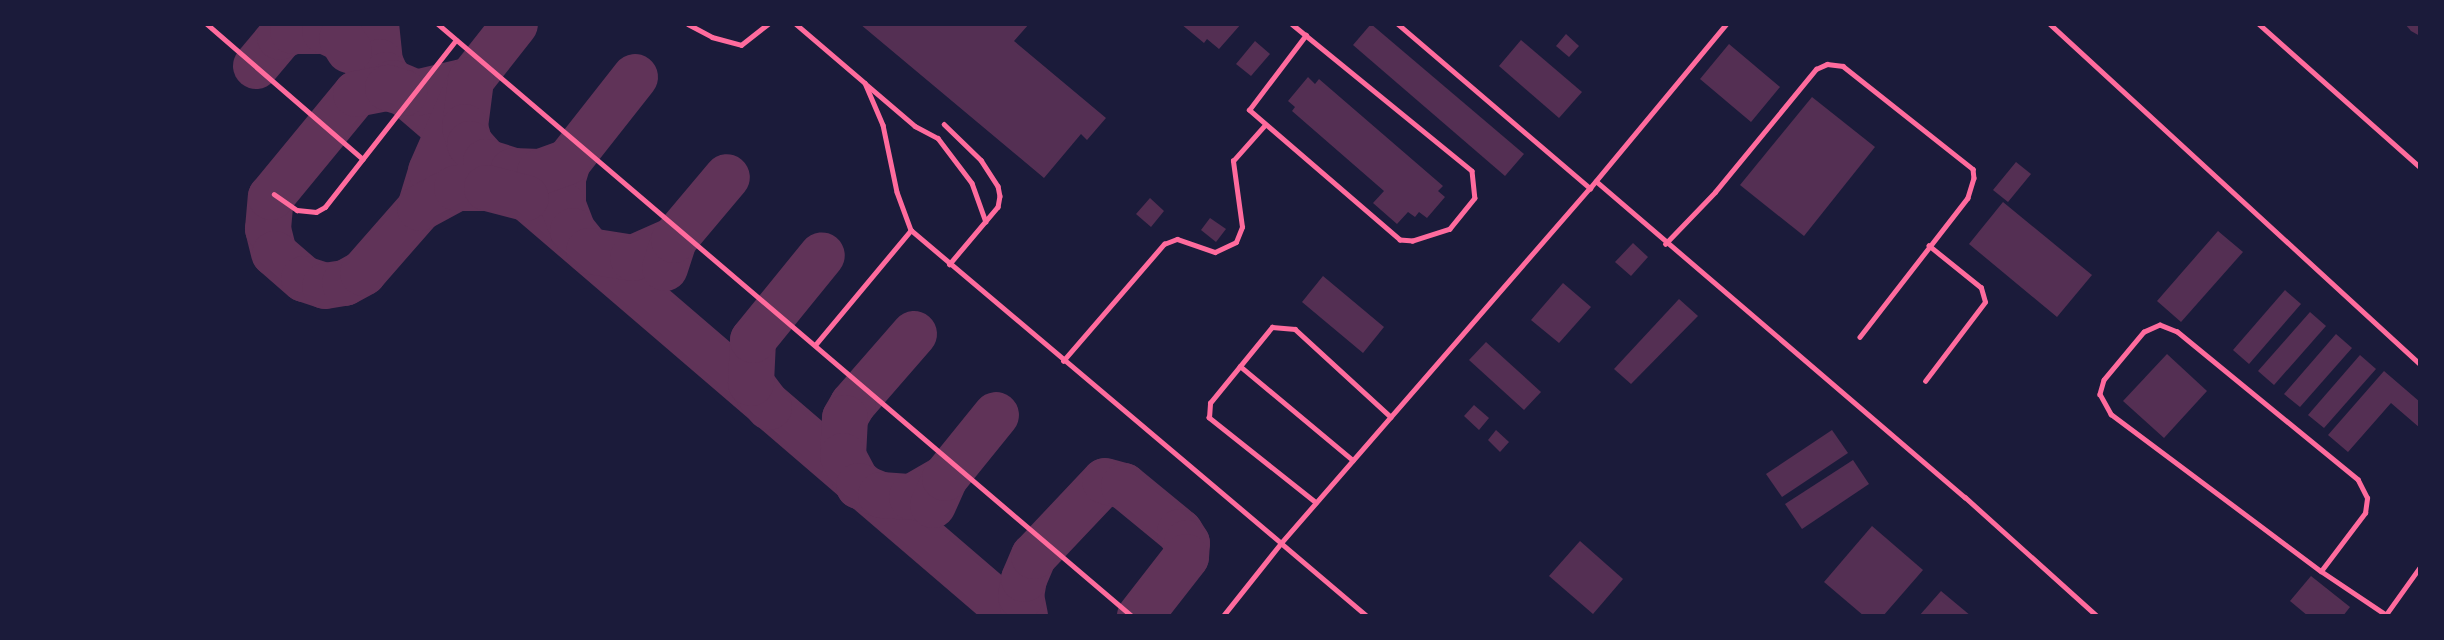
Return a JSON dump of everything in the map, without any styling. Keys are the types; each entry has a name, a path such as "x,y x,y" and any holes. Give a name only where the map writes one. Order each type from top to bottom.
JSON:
{"lane":[{"path":"207,24 363,159"},
{"path":"438,24 816,344 1132,616"},
{"path":"688,24 712,37 741,45 768,24"},
{"path":"796,24 915,126 938,138 972,183 986,222"},
{"path":"1292,24 1306,35 1465,164 1476,179 1475,198 1450,229 1413,241 1400,240 1249,110 1306,35"},
{"path":"1398,24 1590,188"},
{"path":"1223,616 1281,543 1590,188 1726,24"},
{"path":"2050,24 2420,364"},
{"path":"2259,24 2420,167"},
{"path":"274,194 297,210 316,212 363,159 456,40"},
{"path":"1665,244 1715,192 1816,69 1827,64 1843,66 1973,170 1974,178 1968,198 1860,337"},
{"path":"865,83 883,125 897,192 911,230 1367,616"},
{"path":"944,124 969,146 998,186 998,207 950,264"},
{"path":"1063,361 1170,240 1215,252 1236,242 1242,227 1232,166 1265,125"},
{"path":"1596,181 1665,244 1965,497 2097,616"},
{"path":"816,344 911,230"},
{"path":"1925,381 1985,302 1981,288 1929,246"},
{"path":"2321,571 2365,513 2367,498 2358,480 2177,332 2160,325 2144,332 2104,380 2100,394 2111,414 2321,571 2386,615 2420,567"},
{"path":"1316,503 1209,417 1210,403 1272,327 1295,329 1391,417"},
{"path":"1240,366 1353,460"}],"building":[{"path":"860,24 1029,24 1014,41 1106,118 1087,140 1081,134 1044,178"},
{"path":"1181,24 1241,24 1219,49 1207,39 1204,43"},
{"path":"1371,24 1524,154 1505,176 1353,45"},
{"path":"2405,24 2420,24 2420,36 2411,31"},
{"path":"1566,34 1579,46 1569,57 1556,46"},
{"path":"1521,40 1582,92 1559,118 1499,66"},
{"path":"1255,41 1270,54 1251,76 1236,64"},
{"path":"1729,44 1780,87 1751,122 1700,79"},
{"path":"1308,77 1315,84 1319,79 1443,186 1438,191 1445,197 1427,218 1419,212 1415,217 1408,212 1397,224 1373,203 1384,191 1292,111 1295,107 1288,101"},
{"path":"1812,97 1875,147 1804,236 1740,185"},
{"path":"2016,162 2031,174 2008,202 1993,190"},
{"path":"1150,198 1164,211 1151,227 1136,214"},
{"path":"2003,202 2092,275 2057,317 1969,244"},
{"path":"1210,218 1226,229 1216,242 1201,230"},
{"path":"2218,231 2243,252 2181,322 2157,301"},
{"path":"1633,243 1648,257 1631,276 1615,262"},
{"path":"1323,276 1384,327 1363,353 1302,302"},
{"path":"1563,283 1591,307 1559,343 1531,320"},
{"path":"2285,290 2301,304 2249,364 2233,350"},
{"path":"1679,299 1698,316 1631,384 1614,369"},
{"path":"2310,312 2326,326 2274,385 2258,371"},
{"path":"2336,334 2352,348 2300,407 2284,394"},
{"path":"1486,342 1541,392 1524,410 1469,360"},
{"path":"2167,354 2207,391 2164,438 2123,401"},
{"path":"2360,355 2376,369 2324,428 2308,415"},
{"path":"2384,371 2420,402 2420,428 2391,403 2348,452 2328,435"},
{"path":"1474,405 1489,418 1479,430 1464,416"},
{"path":"1496,430 1509,442 1500,452 1488,440"},
{"path":"1832,430 1848,453 1782,497 1766,474"},
{"path":"1853,460 1869,484 1802,529 1785,504"},
{"path":"1872,526 1923,570 1883,616 1864,616 1824,582"},
{"path":"1580,541 1623,579 1593,614 1549,576"},
{"path":"2311,576 2350,607 2343,616 2308,616 2290,601"},
{"path":"1941,591 1971,616 1919,616"}],"taxiway":[{"path":"324,24 1014,616"},
{"path":"376,24 380,62 386,75 393,83 416,93 471,80 515,24"},
{"path":"256,66 280,37 293,31 325,31 342,39 349,50"},
{"path":"635,77 568,162 563,178 563,205 573,231 589,251 633,258 674,240"},
{"path":"420,208 431,171 471,80 465,127 470,144 486,162 513,171 540,172 568,162"},
{"path":"274,253 268,229 271,197 356,94 388,88 404,93"},
{"path":"665,268 674,240 727,177"},
{"path":"275,254 304,279 325,286 345,283 363,273 420,208 457,188 487,188 526,198"},
{"path":"769,407 751,383 753,340 822,255"},
{"path":"914,334 853,404 845,418 843,456 859,486 881,495 912,497 945,478"},
{"path":"933,505 945,478 996,415"},
{"path":"1025,616 1021,596 1024,579 1034,556 1105,481 1124,486 1180,532 1187,543 1186,557 1140,616"}]}
